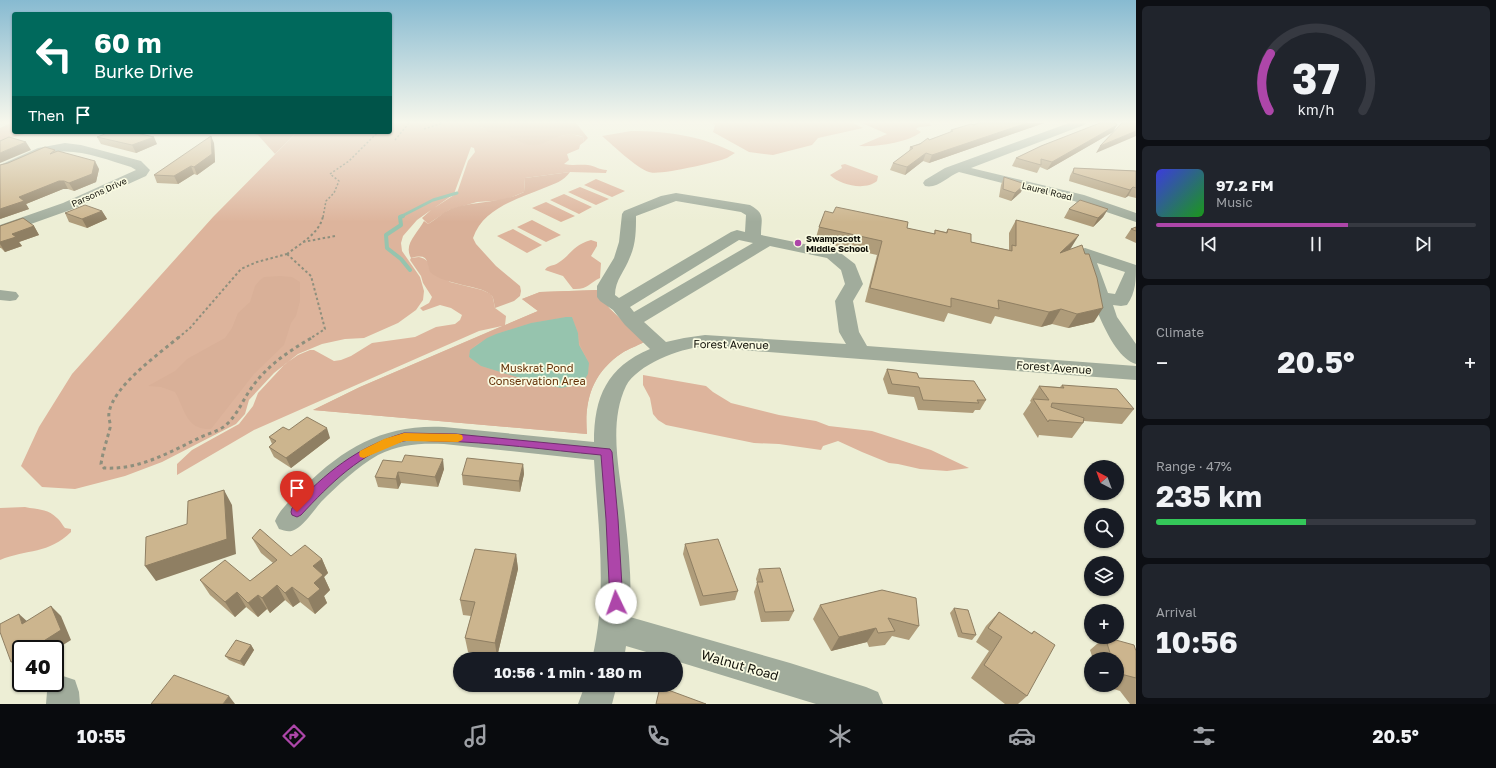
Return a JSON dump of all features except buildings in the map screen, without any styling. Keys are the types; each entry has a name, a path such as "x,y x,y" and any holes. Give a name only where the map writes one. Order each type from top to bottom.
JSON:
{"street":[{"name":"Parsons Drive","path":"0,170 31,156"},
{"name":"Parsons Drive","path":"0,230 78,202 141,173 143,170 136,164 104,156"},
{"path":"930,183 942,175 991,156"},
{"name":"Laurel Road","path":"958,168 982,176 1079,198 1136,218"},
{"path":"664,351 632,321 619,306 606,297 606,286 622,258 627,242 629,214 666,199 676,198 745,208 754,213 760,240"},
{"path":"619,306 736,235 832,254 849,268 854,284 844,301 849,332 860,352"},
{"path":"632,321 760,240"},
{"path":"1101,297 1108,317 1123,341 1136,357"},
{"name":"Forest Avenue","path":"609,652 616,603 612,519 606,452 608,408 617,383 623,374 634,366 664,351 693,342 717,341 1136,373"},
{"path":"288,521 324,483 338,471 373,448 404,437 456,438 606,452"},
{"name":"Walnut Road","path":"613,627 790,679 866,704"},
{"path":"595,704 599,692"}],"path":[{"path":"287,254 311,276 325,329 286,352 273,364 251,389 238,413 225,426 155,460 120,469 104,468 101,464 105,441 110,427 109,413 122,388 137,373 190,328 241,269 250,264 287,254 319,228 324,214 326,201 334,193 339,181 330,174 354,156"},
{"path":"301,242 335,236"}],"green space":[{"path":"273,156 468,156 454,194 434,208 457,193 468,161 472,156 568,156 569,160 564,164 588,165 607,170 606,173 570,172 525,178 524,192 505,200 477,202 449,210 428,224 422,218 431,210 417,220 403,236 401,243 402,251 420,277 424,291 423,300 416,310 398,323 364,338 345,339 322,344 298,354 274,373 249,400 245,414 236,424 162,462 125,476 75,489 42,487 21,466 39,427 72,374 213,217"},
{"path":"625,156 730,156 700,165 655,173 643,169"},
{"path":"845,164 878,176 877,181 866,186 853,186 840,182 830,175 842,168 841,165"},
{"path":"596,179 625,191 612,197 584,185"},
{"path":"580,187 609,199 596,205 568,192"},
{"path":"564,194 592,207 579,214 550,200"},
{"path":"546,202 575,216 561,222 532,208"},
{"path":"532,220 561,235 546,242 517,227"},
{"path":"513,229 542,245 527,253 497,236"},
{"path":"591,240 597,242 597,246 591,256 601,263 600,278 585,287 573,289 563,276 545,270 547,267 563,260 580,244"},
{"name":"Muskrat Pond Conservation Area","path":"419,257 427,261 429,268 450,282 482,290 491,294 495,308 506,316 505,325 538,311 522,299 540,292 598,290 609,308 644,342 624,352 603,369 592,389 589,399 586,422 587,434 313,410 360,387 502,326 479,331 254,430 177,475 177,464 192,450 239,424 253,406 258,393 285,364 298,355 314,350 334,361 341,360 351,356 372,343 415,337 436,327 455,324 460,320 462,315 451,308 440,305 423,311 420,308 429,303 432,297 423,283 421,276 410,260 411,258"},
{"path":"643,375 706,386 731,403 779,415 816,421 829,426 872,431 931,450 969,468 947,471 920,469 889,463 838,441 823,446 821,450 779,444 754,443 666,425 658,420 653,414 650,398 643,385"},
{"path":"25,507 50,512 65,528 71,529 71,532 63,539 46,548 0,560 0,508"}],"shaded area":[{"path":"570,172 565,178 558,182 502,206 493,212 478,228 473,238 476,244 496,266 520,286 520,296 514,301 495,308 493,297 488,292 437,277 430,272 427,261 424,257 411,258 409,253 410,243 424,221 428,224 454,208 516,196 524,192 525,178"},
{"path":"264,277 292,277 300,282 300,301 296,316 291,323 284,345 254,374 211,429 201,428 194,425 187,417 175,392 161,387 148,386 175,371 187,359 225,338 232,328 238,313 250,302 255,286 260,280"},
{"name":"Muskrat Pond Conservation Area","path":"598,290 609,308 644,342 624,352 603,369 592,389 589,399 586,422 587,434 313,410 360,387 538,311 522,299 540,292","holes":["572,317 578,333 580,345 589,363 588,374 582,384 561,388 536,383 481,366 469,357 470,350 477,344 496,334 531,323"]},
{"path":"572,317 578,333 579,345 589,363 588,374 582,384 561,388 536,383 481,366 469,357 470,350 487,338 496,334 531,323"}],"waterway":[{"path":"400,217 433,200 457,193"},
{"path":"400,217 401,225 386,235 387,248 401,259 410,270"}],"slow traffic":[{"path":"364,454 387,442 404,437 423,436 458,438"}],"place":[{"name":"Swampscott Middle School","path":"798,243"}],"route":[{"path":"297,512 324,483 355,458 387,442 404,437 423,436 456,438 606,452 612,519 616,603"}]}
